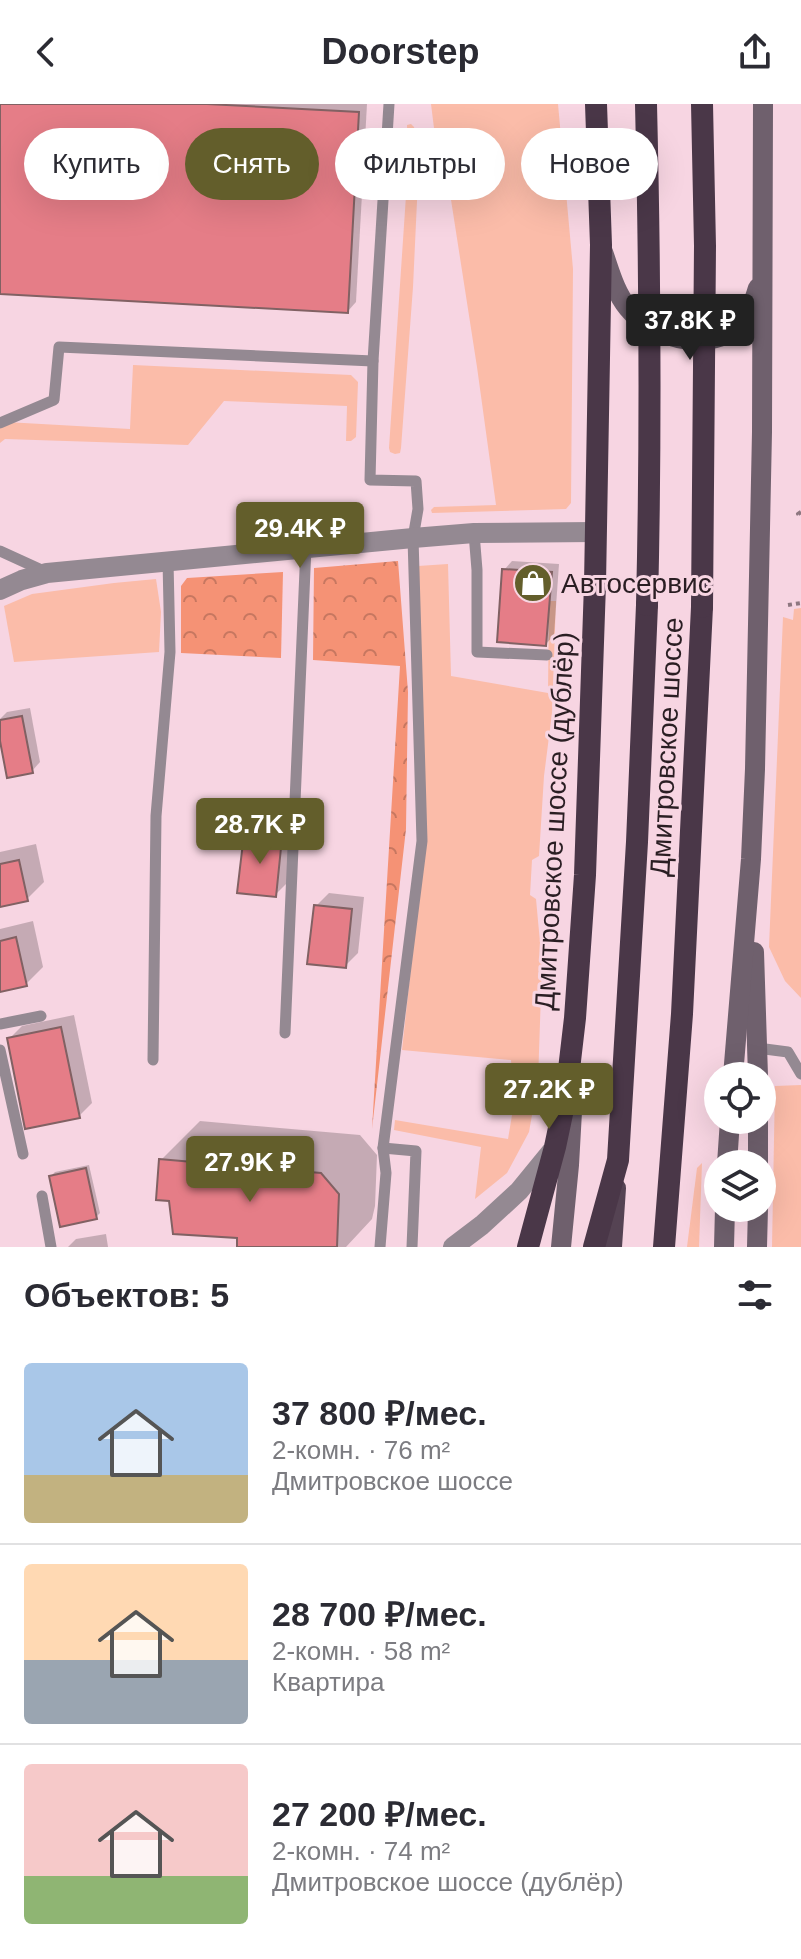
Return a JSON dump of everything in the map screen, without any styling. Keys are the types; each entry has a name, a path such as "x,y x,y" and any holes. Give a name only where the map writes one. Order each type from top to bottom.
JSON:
{"highway":[{"name":"Дмитровское шоссе (дублёр)","path":"528,1247 566,1095 585,875 595,584 601,245 596,104"},
{"name":"Дмитровское шоссе","path":"618,1160 647,605 650,416 646,104"},
{"name":"Дмитровское шоссе","path":"664,1247 682,1014 702,607 705,246 702,104"},
{"path":"594,1247 618,1160"}],"main road":[{"path":"734,1062 755,769 763,104"},
{"path":"601,245 616,291 628,309 659,332 693,341 725,334 746,317 758,289 763,247"},
{"path":"751,859 758,1062"},
{"path":"561,1247 570,1150 575,1018"},
{"name":"Дмитровское шоссе","path":"612,1247 618,1160"},
{"path":"724,1247 725,1222"},
{"path":"757,1247 758,1222"}],"street":[{"path":"0,590 47,573 306,547 474,533 595,532"},
{"path":"453,1247 519,1191 555,1147"}],"lane":[{"path":"380,1247 386,1173 383,1148 422,841 413,538 418,509 416,481 370,480 373,361 389,104"},
{"path":"0,423 54,400 59,347 373,361"},
{"path":"474,533 477,652 547,655"},
{"path":"285,1033 306,547"},
{"path":"0,551 47,573"},
{"path":"153,1060 156,816 170,652 168,561"},
{"path":"0,1024 41,1016"},
{"path":"757,1048 788,1052 801,1074"},
{"path":"0,1050 23,1154"},
{"path":"383,1148 416,1151 412,1247"},
{"path":"42,1196 51,1247"}],"path":[{"path":"788,605 801,603"}],"shaded area":[{"path":"431,104 558,104 560,128 521,128 521,200 567,200 573,269 571,503 566,509 432,513 434,507 496,505 451,200 505,200 505,128 434,128"},
{"path":"406,200 417,200 400,453 390,452"},
{"path":"133,365 351,375 358,382 356,437 346,441 347,406 224,401 188,445 5,439 0,443 0,426 6,422 130,429"},
{"path":"448,564 451,676 548,693 549,601 556,601 552,713 539,856 532,860 530,895 536,899 542,964 538,1081 529,1132 507,1173 475,1199 481,1147 394,1130 395,1120 508,1139 514,1103 511,1060 402,1050 426,828 418,566"},
{"path":"156,579 161,612 159,652 14,662 4,606 32,594"},
{"path":"801,608 801,998 785,981 769,947 783,617 793,620 794,609"},
{"path":"801,1085 801,1247 772,1247 772,1222 776,1222 776,1086"},
{"path":"702,1163 699,1247 687,1247 697,1168"}],"green space":[{"path":"398,561 408,692 406,829 372,1129 400,666 313,660 314,568"},
{"path":"283,572 281,658 181,653 181,586 187,578"}],"building":[{"path":"0,104 207,104 359,112 358,128 335,128 335,200 354,200 348,313 0,294"},
{"path":"502,569 552,572 546,646 497,642"},
{"path":"22,716 33,773 7,778 0,741 0,720"},
{"path":"244,834 282,838 276,897 237,893"},
{"path":"19,860 28,901 0,907 0,864"},
{"path":"314,905 352,909 346,968 307,964"},
{"path":"16,937 27,986 0,992 0,941"},
{"path":"61,1027 80,1118 25,1129 7,1038"},
{"path":"159,1159 321,1173 339,1194 337,1247 237,1247 237,1238 173,1234 169,1201 156,1200"},
{"path":"86,1168 97,1219 60,1227 49,1176"}],"place":[{"name":"Автосервис","path":"533,583"}]}
